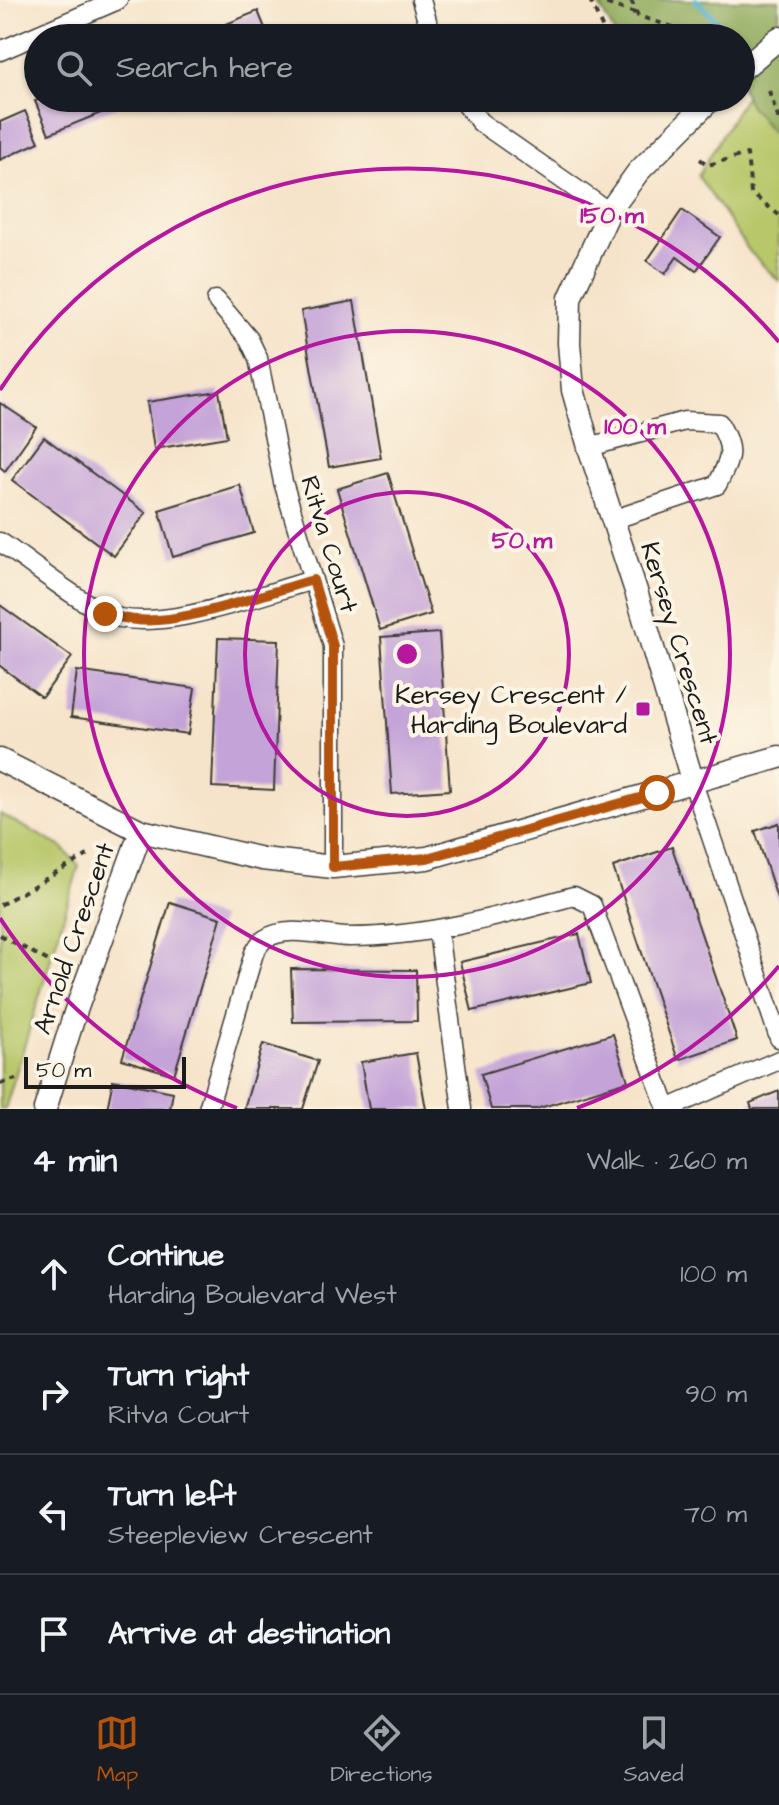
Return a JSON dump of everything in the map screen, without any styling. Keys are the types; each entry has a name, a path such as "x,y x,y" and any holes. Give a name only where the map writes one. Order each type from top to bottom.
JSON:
{"street":[{"path":"62,24 118,0"},
{"path":"421,0 428,24"},
{"path":"0,51 24,41"},
{"path":"755,57 770,44"},
{"path":"472,112 480,122 609,212"},
{"name":"Kersey Crescent","path":"693,783 589,447 573,390 569,343 570,298 609,212 638,172 698,112"},
{"name":"Ritva Court","path":"216,300 249,339 258,358 283,482 333,646 333,867"},
{"name":"Kersey Crescent","path":"589,447 685,421 719,423 729,441 731,457 717,485 612,520"},
{"path":"0,542 105,614 139,621 216,609 313,580"},
{"path":"0,760 141,831 262,859 333,867 427,858 779,757"},
{"path":"693,783 779,1038"},
{"name":"Arnold Crescent","path":"45,1109 75,1013 141,831"},
{"path":"208,1109 254,953 263,940 298,932 350,937 438,931 574,896 592,905 667,1109 779,1060"},
{"path":"438,931 462,1109"}],"path":[{"path":"592,0 667,24"},
{"path":"592,0 601,24"},
{"path":"631,0 638,14"},
{"path":"769,91 779,120"},
{"path":"700,159 708,165 747,154 751,193 779,215"},
{"path":"0,905 88,855"},
{"path":"0,935 54,964"},
{"path":"0,1084 16,1079"}],"green space":[{"path":"596,0 779,0 779,141 755,112 755,24 609,24"},
{"path":"779,73 779,281 750,252 698,176 736,112 755,112 755,87"},
{"path":"0,814 62,847 79,866 5,1109 0,1109"}],"building":[{"path":"258,11 263,24 226,24"},
{"path":"25,112 39,142 0,160 0,122"},
{"path":"40,112 103,112 49,134"},
{"path":"682,210 720,237 696,271 677,257 665,274 647,261"},
{"path":"354,301 381,458 329,467 301,311"},
{"path":"219,391 227,437 154,449 147,402"},
{"path":"0,403 36,427 5,471 0,467"},
{"path":"44,437 146,513 114,556 12,480"},
{"path":"388,473 431,614 380,630 337,489"},
{"path":"240,485 254,533 173,557 159,510"},
{"path":"0,605 72,657 42,697 0,666"},
{"path":"439,633 450,790 392,794 381,637"},
{"path":"218,638 279,640 274,790 212,787"},
{"path":"77,671 195,688 188,734 71,717"},
{"path":"779,823 779,901 778,901 755,831"},
{"path":"672,847 737,1040 678,1060 613,867"},
{"path":"170,902 221,918 174,1075 122,1059"},
{"path":"579,934 591,983 472,1011 460,962"},
{"path":"291,969 416,970 417,1021 293,1022"},
{"path":"613,1034 628,1081 536,1109 491,1109 481,1074"},
{"path":"263,1044 318,1061 303,1109 244,1109"},
{"path":"416,1053 426,1109 369,1109 361,1062"},
{"path":"113,1080 173,1092 170,1109 107,1109"},
{"path":"779,1091 779,1109 752,1109 750,1103"}],"waterway":[{"path":"696,0 720,24"}],"place":[{"name":"Kersey Crescent / Harding Boulevard","path":"643,709"}],"route":[{"path":"105,614 139,621 174,617 216,609 313,580 333,646 333,867 427,858 657,793"}]}
